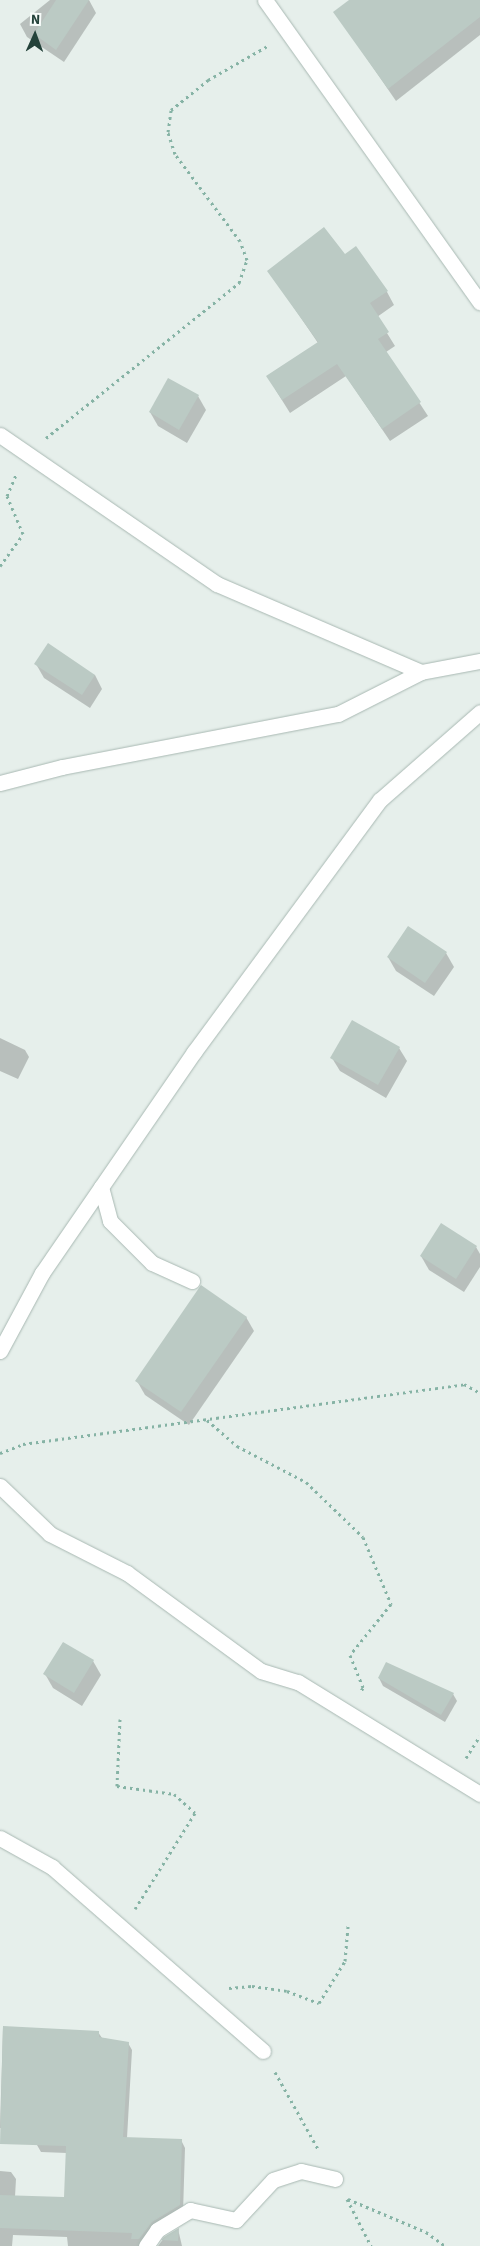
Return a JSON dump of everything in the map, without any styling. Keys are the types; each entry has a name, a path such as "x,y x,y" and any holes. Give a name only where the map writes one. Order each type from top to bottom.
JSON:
{"street":[{"path":"265,0 480,302"},
{"path":"0,435 217,584 421,672"},
{"path":"0,782 62,767 338,714 421,672 480,661"},
{"path":"0,1351 42,1273 101,1186 194,1052 380,800 480,712"},
{"path":"101,1186 110,1221 152,1263 192,1281"},
{"path":"0,1486 50,1534 127,1573 261,1670 298,1682 480,1794"},
{"path":"0,1838 52,1867 263,2052"},
{"path":"146,2246 157,2230 190,2210 236,2220 273,2180 301,2171 335,2179"}],"path":[{"path":"0,566 23,534 7,496 26,453 239,283 247,260 240,241 175,154 168,132 171,110 208,80 289,33"},
{"path":"0,1453 22,1444 464,1384 480,1393"},
{"path":"206,1419 237,1446 306,1482 363,1537 391,1604 350,1655 363,1688 345,1710"},
{"path":"120,1719 117,1786 174,1794 195,1813 122,1929"},
{"path":"193,1990 252,1986 287,1991 319,2003 345,1961 348,1925"},
{"path":"346,2198 370,2246"}],"building":[{"path":"56,0 89,0 56,50 34,34"},
{"path":"349,0 480,0 480,17 388,89 333,12"},
{"path":"324,227 345,254 356,246 388,291 370,303 389,332 378,339 421,402 382,429 337,364 282,400 266,376 318,342 267,271"},
{"path":"168,378 199,395 179,430 149,412"},
{"path":"48,643 95,675 82,695 34,664"},
{"path":"408,926 447,952 425,983 387,957"},
{"path":"352,1020 400,1047 378,1085 330,1058"},
{"path":"441,1223 477,1246 456,1279 420,1256"},
{"path":"201,1285 247,1317 181,1412 135,1381"},
{"path":"63,1642 94,1660 74,1693 43,1674"},
{"path":"386,1662 454,1693 441,1715 378,1678"},
{"path":"3,2026 99,2031 99,2037 129,2042 123,2137 182,2139 180,2205 152,2222 139,2239 131,2239 132,2233 0,2228 0,2195 64,2197 66,2146 0,2144"},
{"path":"179,2228 178,2241 161,2240 164,2237"}]}
